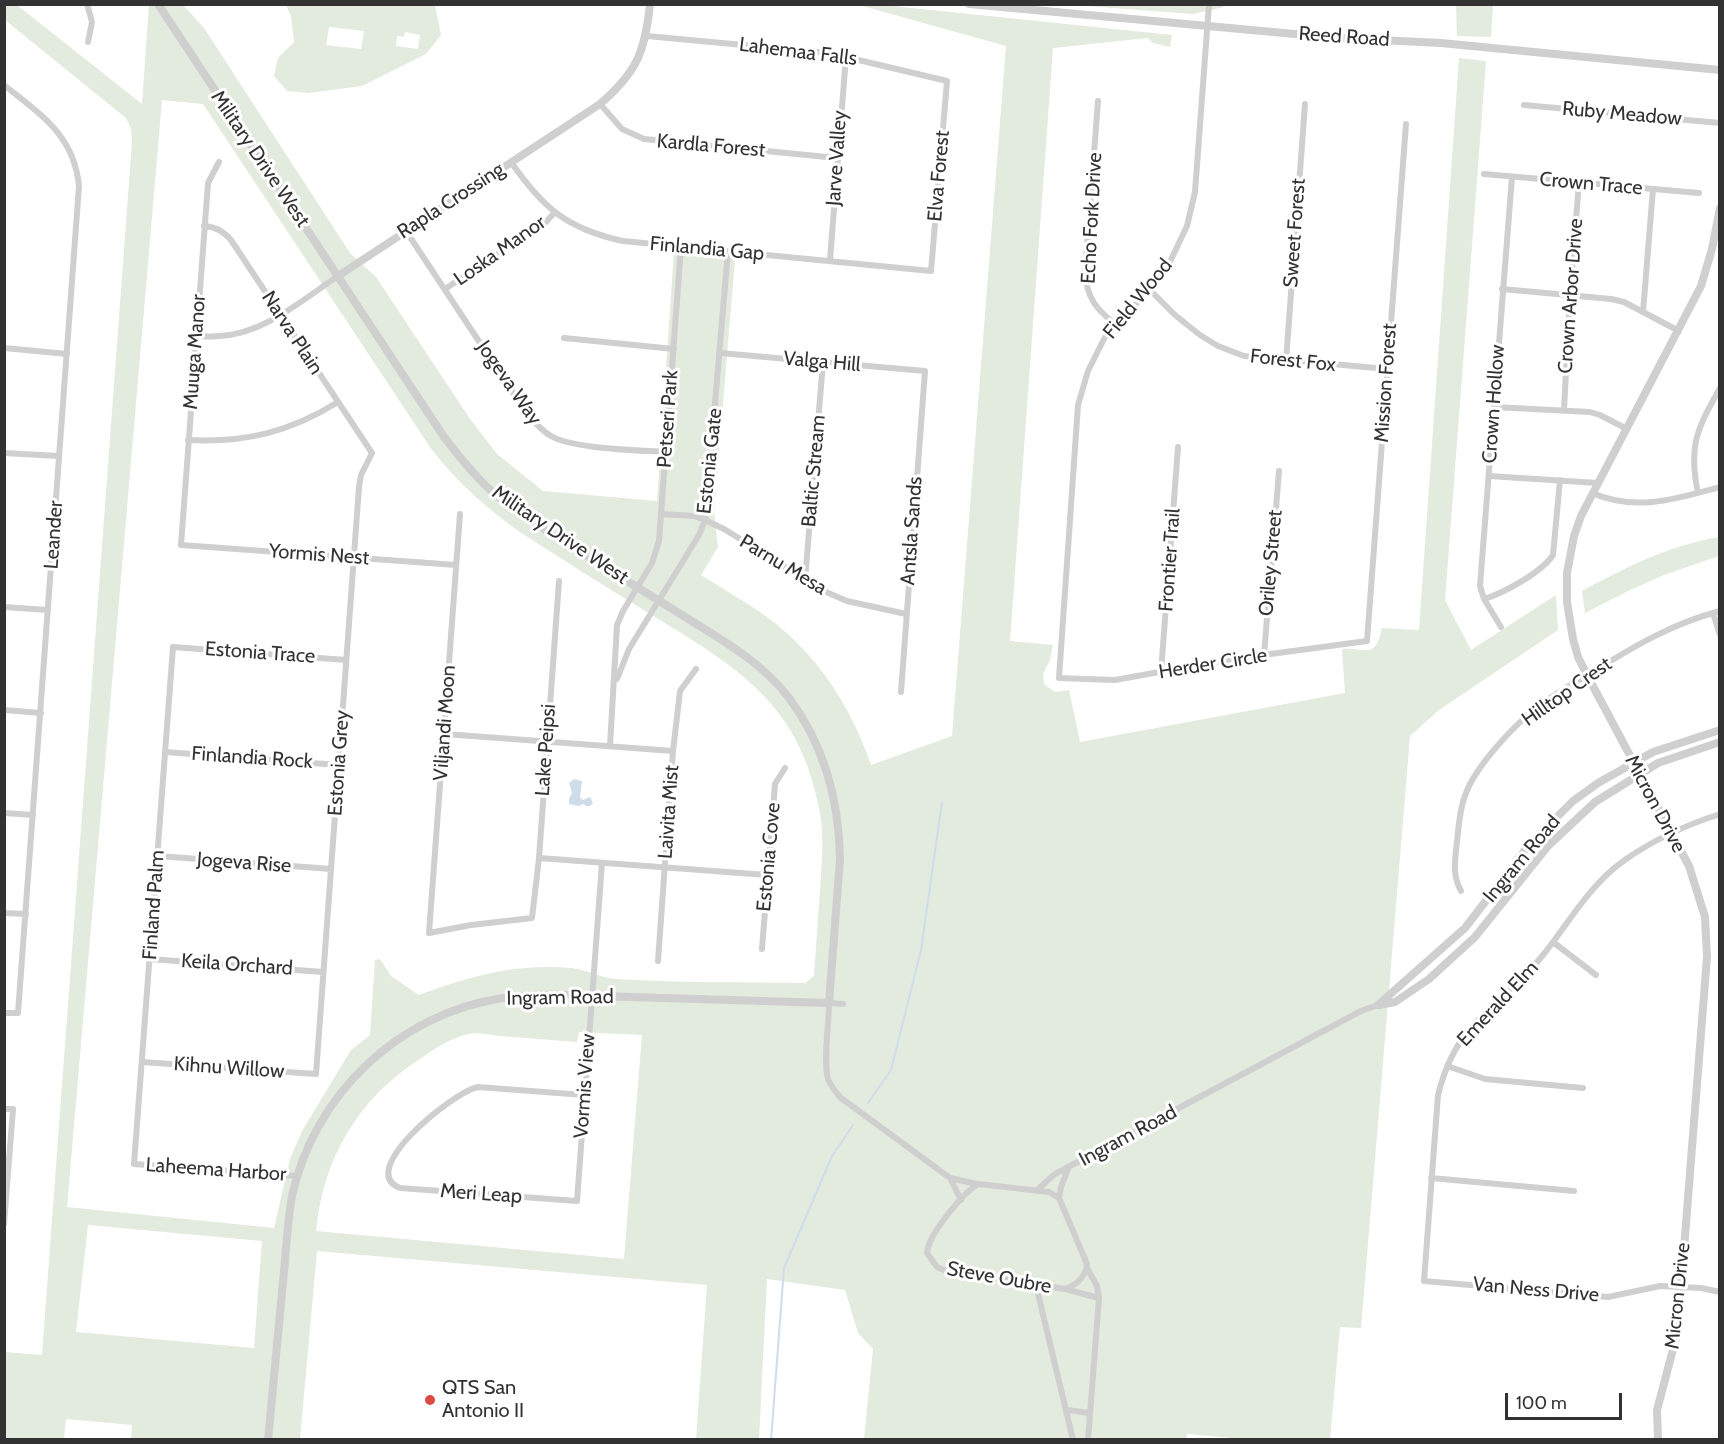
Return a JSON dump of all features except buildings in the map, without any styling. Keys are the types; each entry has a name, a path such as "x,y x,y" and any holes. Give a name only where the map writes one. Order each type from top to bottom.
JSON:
{"street":[{"path":"87,4 92,22 88,42"},
{"name":"Military Drive West","path":"158,4 444,437 461,459 508,504 541,527 738,650 772,679 804,720 825,763 838,813 840,859 829,1003"},
{"name":"Rapla Crossing","path":"196,336 237,333 261,325 280,315 600,104 617,89 639,59 647,36 650,4"},
{"name":"Reed Road","path":"969,4 1338,38 1441,43 1719,70"},
{"name":"Field Wood","path":"1059,678 1078,405 1082,387 1095,354 1115,324 1150,290 1166,270 1185,232 1195,192 1209,4"},
{"name":"Lahemaa Falls","path":"647,36 846,56 946,81"},
{"name":"Jarve Valley","path":"830,260 846,56"},
{"name":"Elva Forest","path":"932,271 946,81"},
{"name":"Leander","path":"4,85 44,117 69,148 76,166 79,196 18,1013 4,1012"},
{"name":"Echo Fork Drive","path":"1098,101 1085,273 1086,289 1092,301 1115,324"},
{"name":"Kardla Forest","path":"600,104 622,129 644,139 837,158"},
{"name":"Sweet Forest","path":"1286,361 1305,104"},
{"name":"Ruby Meadow","path":"1524,105 1719,123"},
{"name":"Mission Forest","path":"1367,641 1406,124"},
{"name":"Muuga Manor","path":"181,545 208,183 219,162"},
{"name":"Finlandia Gap","path":"511,162 529,188 554,213 588,232 605,237 623,241 932,271"},
{"name":"Crown Trace","path":"1484,174 1699,193"},
{"name":"Crown Hollow","path":"1501,627 1484,599 1480,586 1512,177"},
{"name":"Crown Arbor Drive","path":"1564,410 1579,182"},
{"path":"1643,312 1653,189"},
{"name":"Micron Drive","path":"1658,1440 1657,1410 1676,1338 1681,1287 1707,935 1705,917 1695,882 1672,833 1632,763 1578,657 1567,602 1567,573 1574,536 1581,516 1701,286 1712,249 1719,208"},
{"name":"Loska Manor","path":"445,289 546,222 554,213"},
{"name":"Narva Plain","path":"204,226 214,227 224,232 231,240 372,453"},
{"name":"Jogeva Way","path":"406,231 525,411 539,428 553,438 572,444 666,452"},
{"name":"Petseri Park","path":"637,587 652,563 659,541 681,247"},
{"name":"Estonia Gate","path":"615,685 629,649 699,535 705,520 728,251"},
{"path":"1502,289 1611,298 1624,302 1678,331"},
{"name":"Forest Fox","path":"1150,290 1175,315 1200,335 1218,346 1244,356 1387,369"},
{"path":"564,338 674,349"},
{"path":"4,348 67,354"},
{"name":"Valga Hill","path":"720,353 925,371"},
{"name":"Baltic Stream","path":"805,580 823,362"},
{"name":"Antsla Sands","path":"901,692 925,371"},
{"path":"1698,493 1693,464 1694,445 1700,426 1719,388"},
{"path":"188,440 218,441 274,432 297,424 338,402"},
{"path":"1494,407 1564,410 1600,415 1627,429"},
{"name":"Frontier Trail","path":"1161,672 1178,447"},
{"path":"4,453 59,456"},
{"name":"Estonia Grey","path":"315,1074 359,486 361,475 372,453"},
{"name":"Oriley Street","path":"1264,655 1279,471"},
{"path":"1489,476 1598,483"},
{"path":"1484,599 1509,587 1546,564 1553,555 1560,480"},
{"path":"1592,493 1612,500 1642,504 1660,503 1719,487"},
{"name":"Viljandi Moon","path":"460,514 429,933 471,925 531,918"},
{"name":"Parnu Mesa","path":"661,514 694,516 705,520 724,529 826,592 847,601 906,615"},
{"name":"Yormis Nest","path":"181,545 456,565"},
{"name":"Lake Peipsi","path":"531,918 539,858 559,581"},
{"name":"Estonia Gate","path":"610,746 617,625 637,587"},
{"path":"4,607 48,610"},
{"path":"1716,612 1719,635"},
{"name":"Hilltop Crest","path":"1461,891 1454,872 1459,820 1466,792 1487,759 1535,709 1587,675 1660,632 1716,612"},
{"name":"Herder Circle","path":"1059,678 1115,680 1264,655 1367,641"},
{"name":"Estonia Trace","path":"173,647 346,660"},
{"name":"Finland Palm","path":"134,1164 173,647"},
{"name":"Laivita Mist","path":"658,961 673,751 680,690 696,669"},
{"path":"4,710 41,713"},
{"name":"Ingram Road","path":"1378,1005 1465,928 1528,846 1573,801 1632,763 1676,743 1719,730"},
{"path":"445,734 673,751"},
{"name":"Ingram Road","path":"1037,1190 1055,1174 1360,1011 1395,1002 1430,979 1460,951 1499,909 1534,862 1567,826 1595,802 1658,763 1719,742"},
{"name":"Finlandia Rock","path":"165,752 339,765"},
{"name":"Estonia Cove","path":"762,949 775,784 785,768"},
{"path":"4,813 33,815"},
{"name":"Emerald Elm","path":"1424,1281 1438,1095 1447,1066 1469,1030 1513,989 1604,876 1623,861 1672,833 1719,813"},
{"name":"Jogeva Rise","path":"158,856 331,869"},
{"path":"539,858 767,875"},
{"name":"Vormis View","path":"577,1201 603,863"},
{"path":"4,913 26,914"},
{"path":"1450,942 1460,951"},
{"path":"1553,942 1596,975"},
{"name":"Keila Orchard","path":"150,959 323,972"},
{"name":"Ingram Road","path":"268,1439 291,1208 298,1176 314,1137 343,1090 385,1048 408,1033 450,1012 503,998 531,995 843,1004"},
{"path":"829,1003 827,1068 833,1090 841,1098 950,1178 978,1184 1049,1192 1059,1198 1099,1298 1088,1440"},
{"name":"Kihnu Willow","path":"142,1062 315,1074"},
{"path":"1447,1066 1485,1079 1583,1089"},
{"name":"Meri Leap","path":"577,1201 400,1188 393,1186 386,1174 407,1139 430,1116 468,1089 478,1087 584,1095"},
{"path":"4,1109 13,1110 4,1224"},
{"name":"Laheema Harbor","path":"134,1164 298,1176"},
{"name":"Ingram Road","path":"1059,1198 1068,1168"},
{"path":"950,1178 961,1200"},
{"path":"1431,1178 1574,1191"},
{"name":"Steve Oubre","path":"978,1184 961,1200 931,1238 927,1253 937,1267 1065,1289 1078,1282 1085,1275 1087,1268"},
{"name":"Van Ness Drive","path":"1424,1281 1608,1297 1660,1286 1701,1288 1719,1292"},
{"path":"1036,1285 1073,1440"},
{"path":"1065,1289 1099,1298"},
{"path":"1067,1410 1090,1413"}],"shaded area":[{"path":"5,5 17,5 142,104 149,5 186,5 184,6 204,28 350,253 376,277 470,419 497,454 543,491 657,501 674,251 735,259 714,512 718,547 701,575 767,617 802,647 842,702 863,743 871,765 952,736 1006,46 859,5 883,5 1172,35 1170,47 1153,43 1148,38 1053,48 1010,641 1053,645 1050,660 1043,674 1044,684 1055,692 1069,690 1080,742 1345,693 1342,649 1372,649 1376,645 1382,628 1419,630 1459,58 1486,61 1445,600 1471,650 1556,595 1558,630 1439,710 1410,736 1361,1328 1340,1327 1330,1439 1256,1440 1187,1434 1186,1440 864,1439 873,1349 858,1333 845,1290 767,1279 759,1439 696,1439 707,1285 317,1251 300,1439 131,1439 132,1425 66,1419 64,1439 5,1439 4,1352 42,1355 132,142 131,129 126,118 5,20","holes":["162,100 203,104 432,450 462,484 495,514 520,532 709,651 736,670 759,691 780,715 797,742 810,774 821,822 822,861 814,976 805,983 616,979 572,968 532,967 494,972 419,995 391,976 380,959 375,960 370,1035 351,1050 302,1131 290,1159 274,1228 67,1207","579,1032 642,1035 624,1259 316,1231 326,1179 347,1133 379,1092 425,1055 455,1038 479,1033 577,1042","88,1225 262,1241 254,1348 76,1332"]},
{"path":"286,5 435,5 441,35 426,54 362,86 309,93 287,91 274,76 278,58 294,42 291,16","holes":["329,27 364,31 361,49 326,45","405,32 420,35 418,49 396,46 397,36 404,37"]},
{"path":"1074,5 1227,5 1193,14"},
{"path":"1456,5 1493,5 1491,37 1457,36"},
{"path":"1719,537 1719,556 1664,575 1585,613 1582,591 1665,551"}],"water":[{"path":"574,779 582,781 580,798 583,800 590,797 593,803 590,806 569,804 572,793 569,783"}],"waterway":[{"path":"868,1103 891,1070 921,950 942,802"},
{"path":"771,1440 784,1268 832,1156 853,1125"}],"place":[{"name":"QTS San Antonio II","path":"430,1400"}]}
